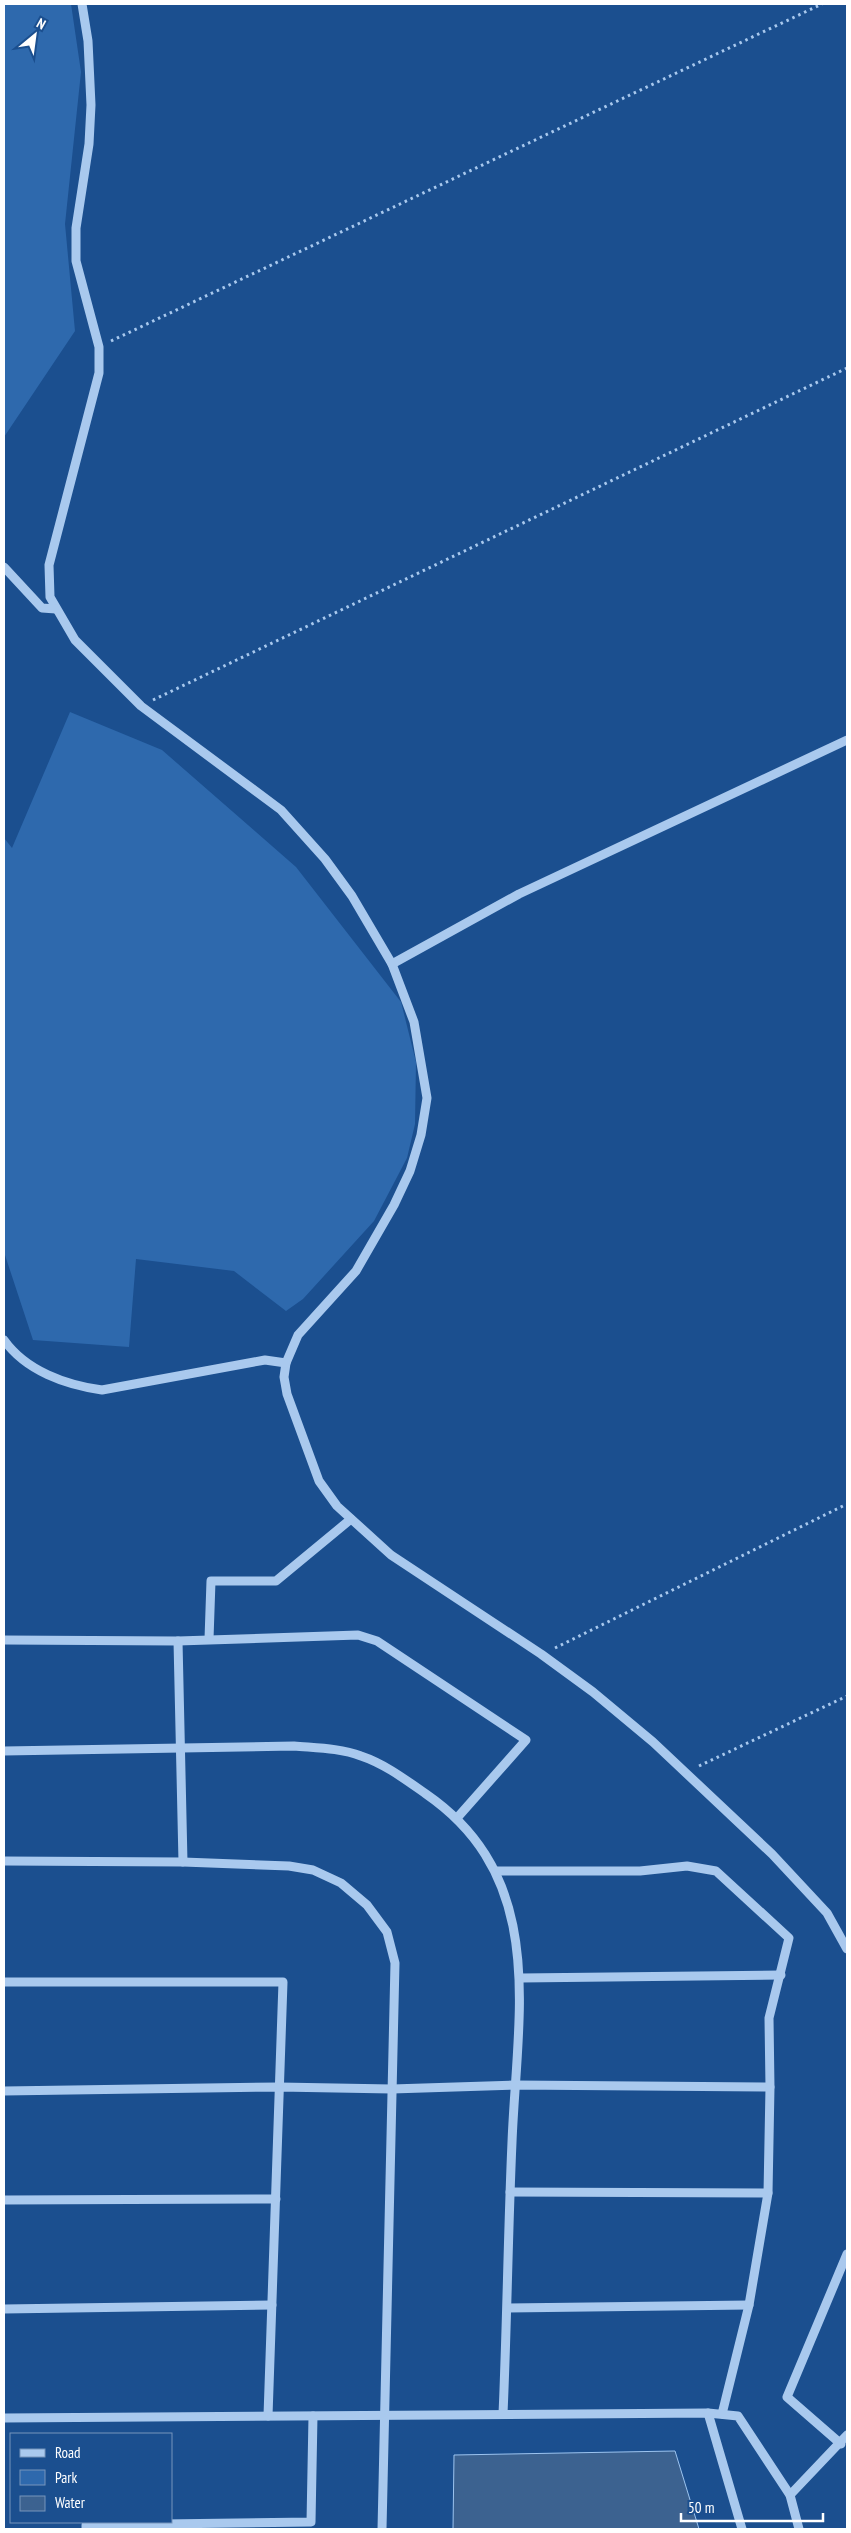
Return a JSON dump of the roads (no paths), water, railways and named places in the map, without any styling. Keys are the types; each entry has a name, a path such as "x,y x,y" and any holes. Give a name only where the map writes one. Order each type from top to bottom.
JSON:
{"street":[{"path":"82,4 88,40 91,105 89,144 76,228 76,260 98,347 99,373 48,565 50,598 75,640 141,706 281,810 325,858 352,896 392,964 414,1022 422,1061 427,1098 421,1135 410,1171 394,1205 356,1271 298,1335 286,1363 284,1377 287,1394 319,1481 337,1506 391,1555 541,1654 593,1692 686,1772 772,1854 815,1900 827,1914 847,1949"},
{"path":"4,567 42,608 56,609"},
{"path":"392,964 519,894 847,740"},
{"path":"4,1340 20,1358 40,1371 82,1387 102,1390 265,1360 286,1363"},
{"path":"209,1639 211,1581 276,1581 351,1520"},
{"path":"4,1640 178,1641 358,1635 377,1641 526,1740 457,1818"},
{"path":"178,1641 182,1747 183,1862"},
{"path":"4,1751 294,1746 332,1749 360,1755 382,1765 405,1779 457,1818 482,1848 496,1871 510,1911 520,1978 510,2192 504,2414"},
{"path":"4,1861 183,1862 289,1866 313,1870 341,1883 367,1905 387,1932 396,1963 382,2529"},
{"path":"496,1871 640,1871 687,1866 716,1871 789,1938 769,2018 768,2194 749,2305 722,2414"},
{"path":"520,1978 781,1975"},
{"path":"4,1982 283,1982 268,2416"},
{"path":"4,2091 279,2087 392,2089 514,2085 770,2086"},
{"path":"510,2192 768,2194"},
{"path":"4,2200 276,2198"},
{"path":"840,2444 787,2397 847,2254"},
{"path":"4,2309 272,2305"},
{"path":"508,2308 749,2305"},
{"path":"708,2413 742,2529"},
{"path":"4,2418 708,2413 738,2416 790,2495 799,2529"},
{"path":"86,2529 86,2525 261,2526 311,2522 312,2416"},
{"path":"790,2495 847,2435"}],"water":[{"path":"675,2451 699,2529 453,2529 454,2455"}]}
